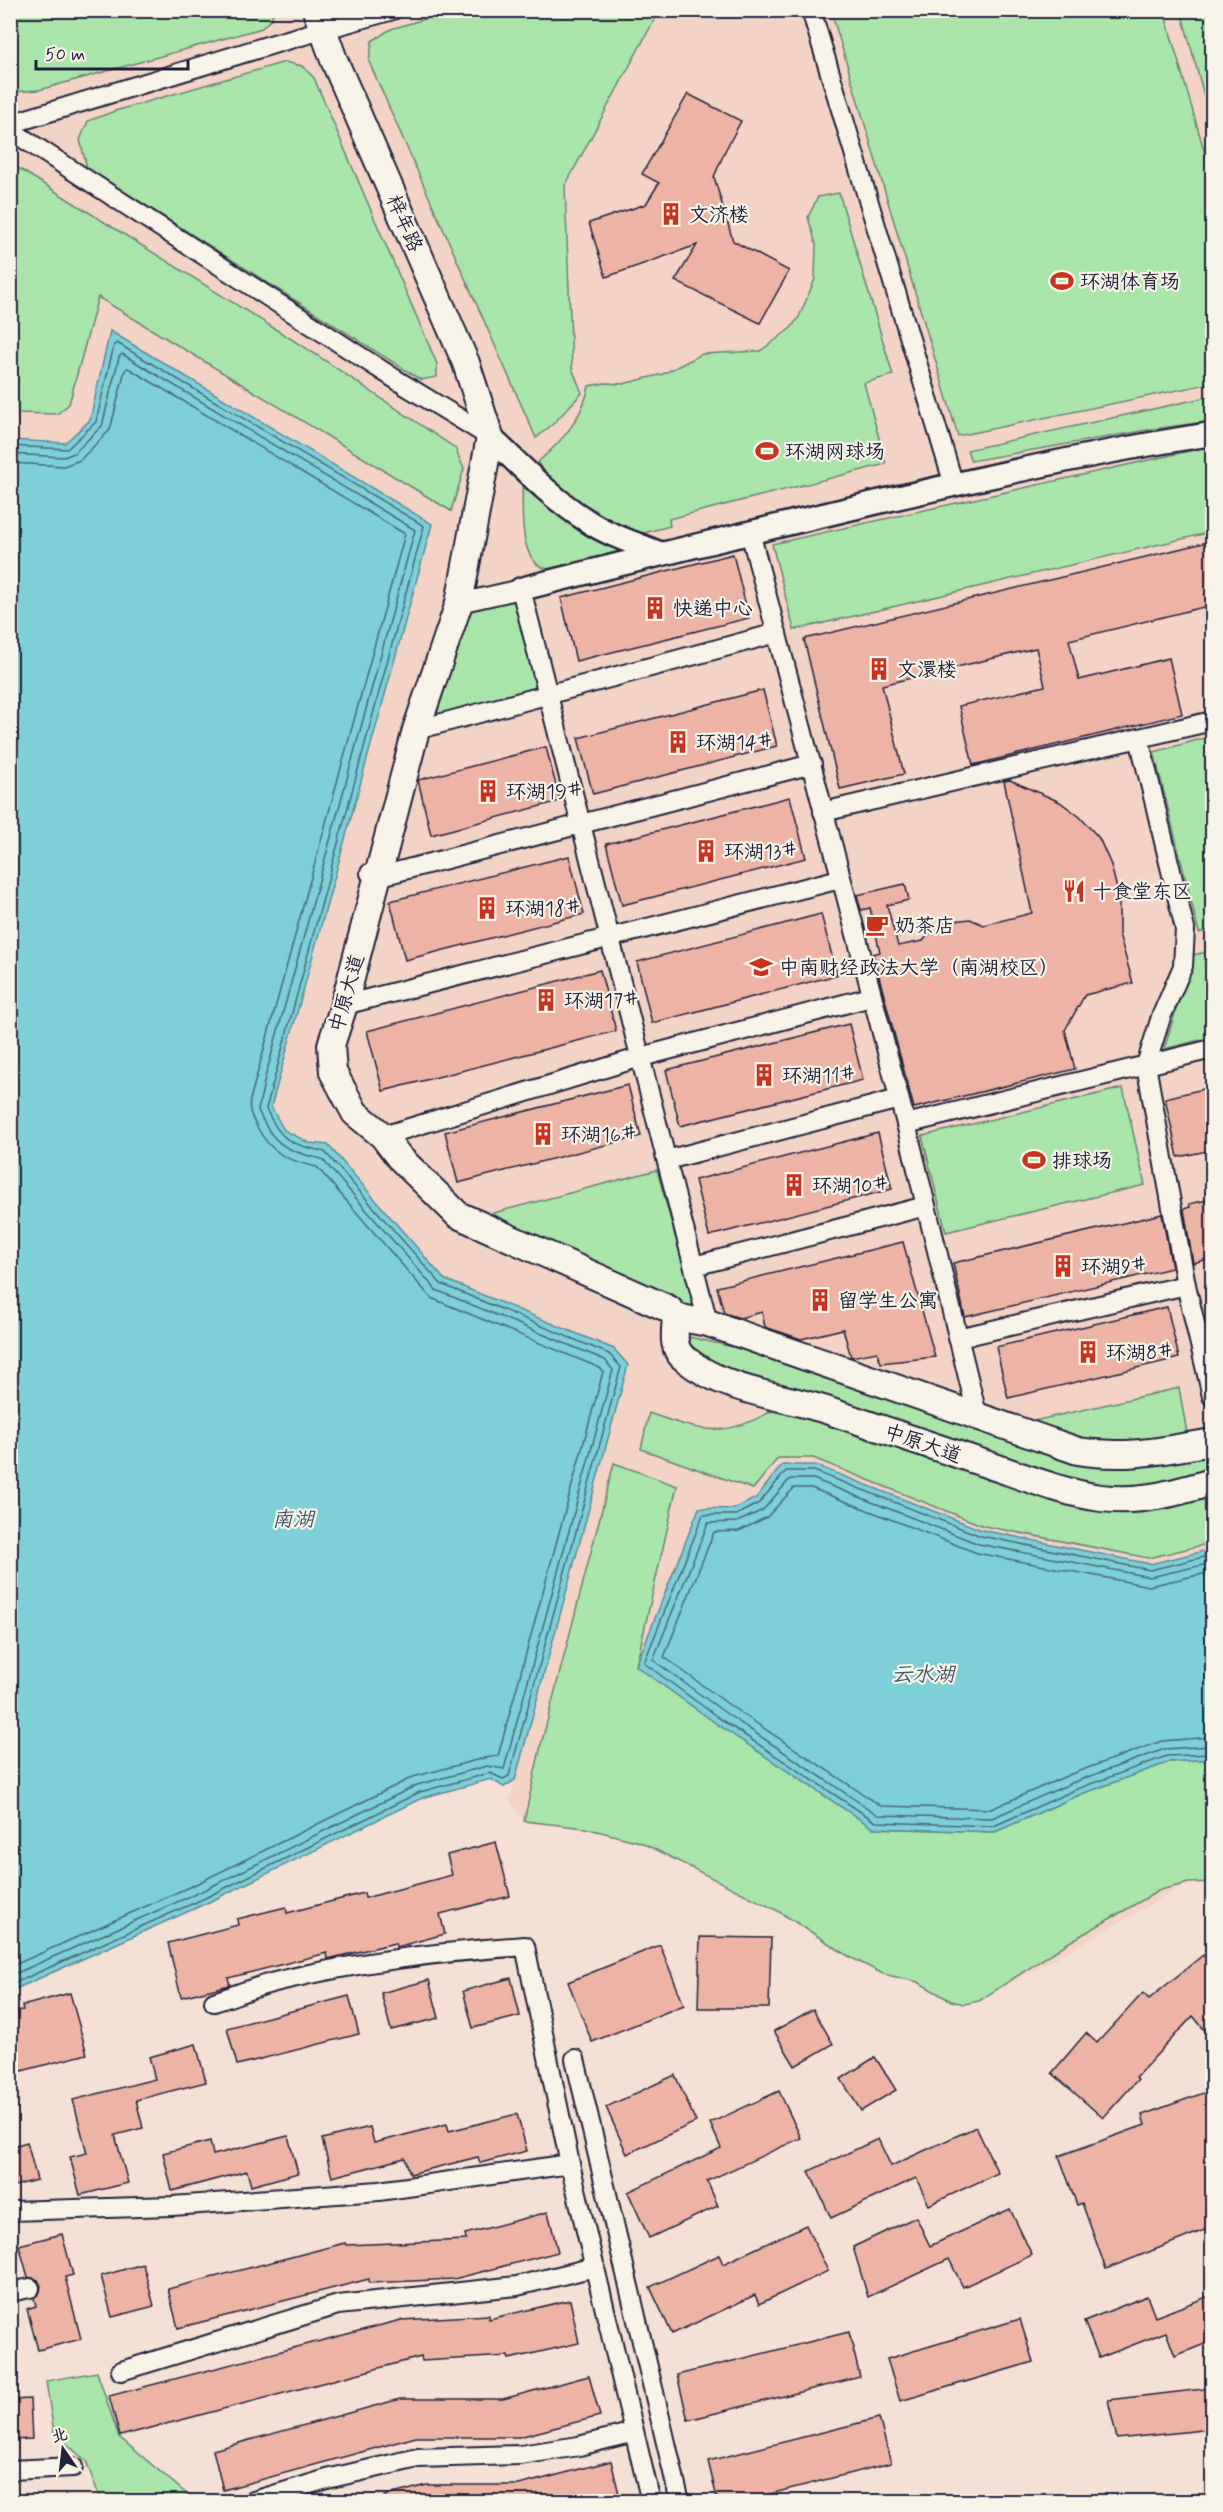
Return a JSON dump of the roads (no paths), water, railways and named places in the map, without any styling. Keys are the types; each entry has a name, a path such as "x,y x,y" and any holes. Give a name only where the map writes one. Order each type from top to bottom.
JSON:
{"main road":[{"name":"梓年路","path":"320,20 334,60 466,363 490,437"},
{"name":"中原大道","path":"490,437 459,603 371,874 344,1005 331,1045 333,1072 355,1113 383,1136 399,1157 458,1215 669,1309 676,1317 708,1323 1078,1451 1134,1455 1212,1442"},
{"name":"中原大道","path":"676,1317 675,1347 682,1358 712,1377 750,1390 826,1410 1020,1476 1086,1495 1115,1499 1160,1497 1212,1482"}],"street":[{"path":"10,124 320,20 393,10"},
{"path":"811,10 954,484"},
{"path":"10,130 403,384 490,437 540,483 586,520 614,535 659,553"},
{"path":"459,603 659,553 954,484 1157,442 1212,434"},
{"path":"750,532 906,1124 978,1418"},
{"path":"521,589 708,1323"},
{"path":"416,730 777,633"},
{"path":"823,812 1212,721"},
{"path":"1139,738 1185,929 1186,943 1183,966 1161,1017 1146,1065 1186,1285 1212,1396"},
{"path":"371,874 581,825 812,764"},
{"path":"344,1005 840,879"},
{"path":"383,1136 641,1058 871,997"},
{"path":"906,1124 1212,1049"},
{"path":"667,1160 899,1099"},
{"path":"694,1266 926,1206"},
{"path":"958,1338 1186,1285"},
{"path":"214,2002 278,1981 352,1966 448,1952 525,1946 570,2164 651,2502"},
{"path":"575,2059 680,2502"},
{"path":"10,2211 172,2206 379,2191 570,2164"},
{"path":"121,2371 338,2305 517,2286 595,2267"},
{"path":"10,2292 30,2288"},
{"path":"250,2502 327,2479 418,2458 520,2454 579,2446 634,2432"},
{"path":"10,2470 74,2466"}],"water":[{"name":"南湖","path":"110,331 432,524 271,1107 284,1130 309,1143 328,1145 444,1279 614,1349 628,1365 515,1780 504,1787 491,1779 422,1798 207,1903 11,1991 11,440 65,443 90,420"},
{"name":"云水湖","path":"782,1465 815,1465 982,1530 1150,1564 1212,1549 1212,1759 1169,1762 1079,1795 995,1832 873,1828 720,1726 636,1666 699,1508 734,1509 756,1498"}],"place":[{"name":"文济楼","path":"671,214"},
{"name":"环湖体育场","path":"1062,281"},
{"name":"环湖网球场","path":"767,451"},
{"name":"快递中心","path":"655,608"},
{"name":"文澴楼","path":"879,669"},
{"name":"环湖14#","path":"678,742"},
{"name":"环湖19#","path":"488,791"},
{"name":"环湖13#","path":"706,851"},
{"name":"十食堂东区","path":"1074,891"},
{"name":"环湖18#","path":"487,908"},
{"name":"奶茶店","path":"877,925"},
{"name":"中南财经政法大学（南湖校区）","path":"761,967"},
{"name":"环湖17#","path":"546,1000"},
{"name":"环湖11#","path":"764,1075"},
{"name":"环湖16#","path":"543,1134"},
{"name":"排球场","path":"1034,1160"},
{"name":"环湖10#","path":"794,1185"},
{"name":"环湖9#","path":"1063,1266"},
{"name":"留学生公寓","path":"820,1300"},
{"name":"环湖8#","path":"1088,1352"}]}
